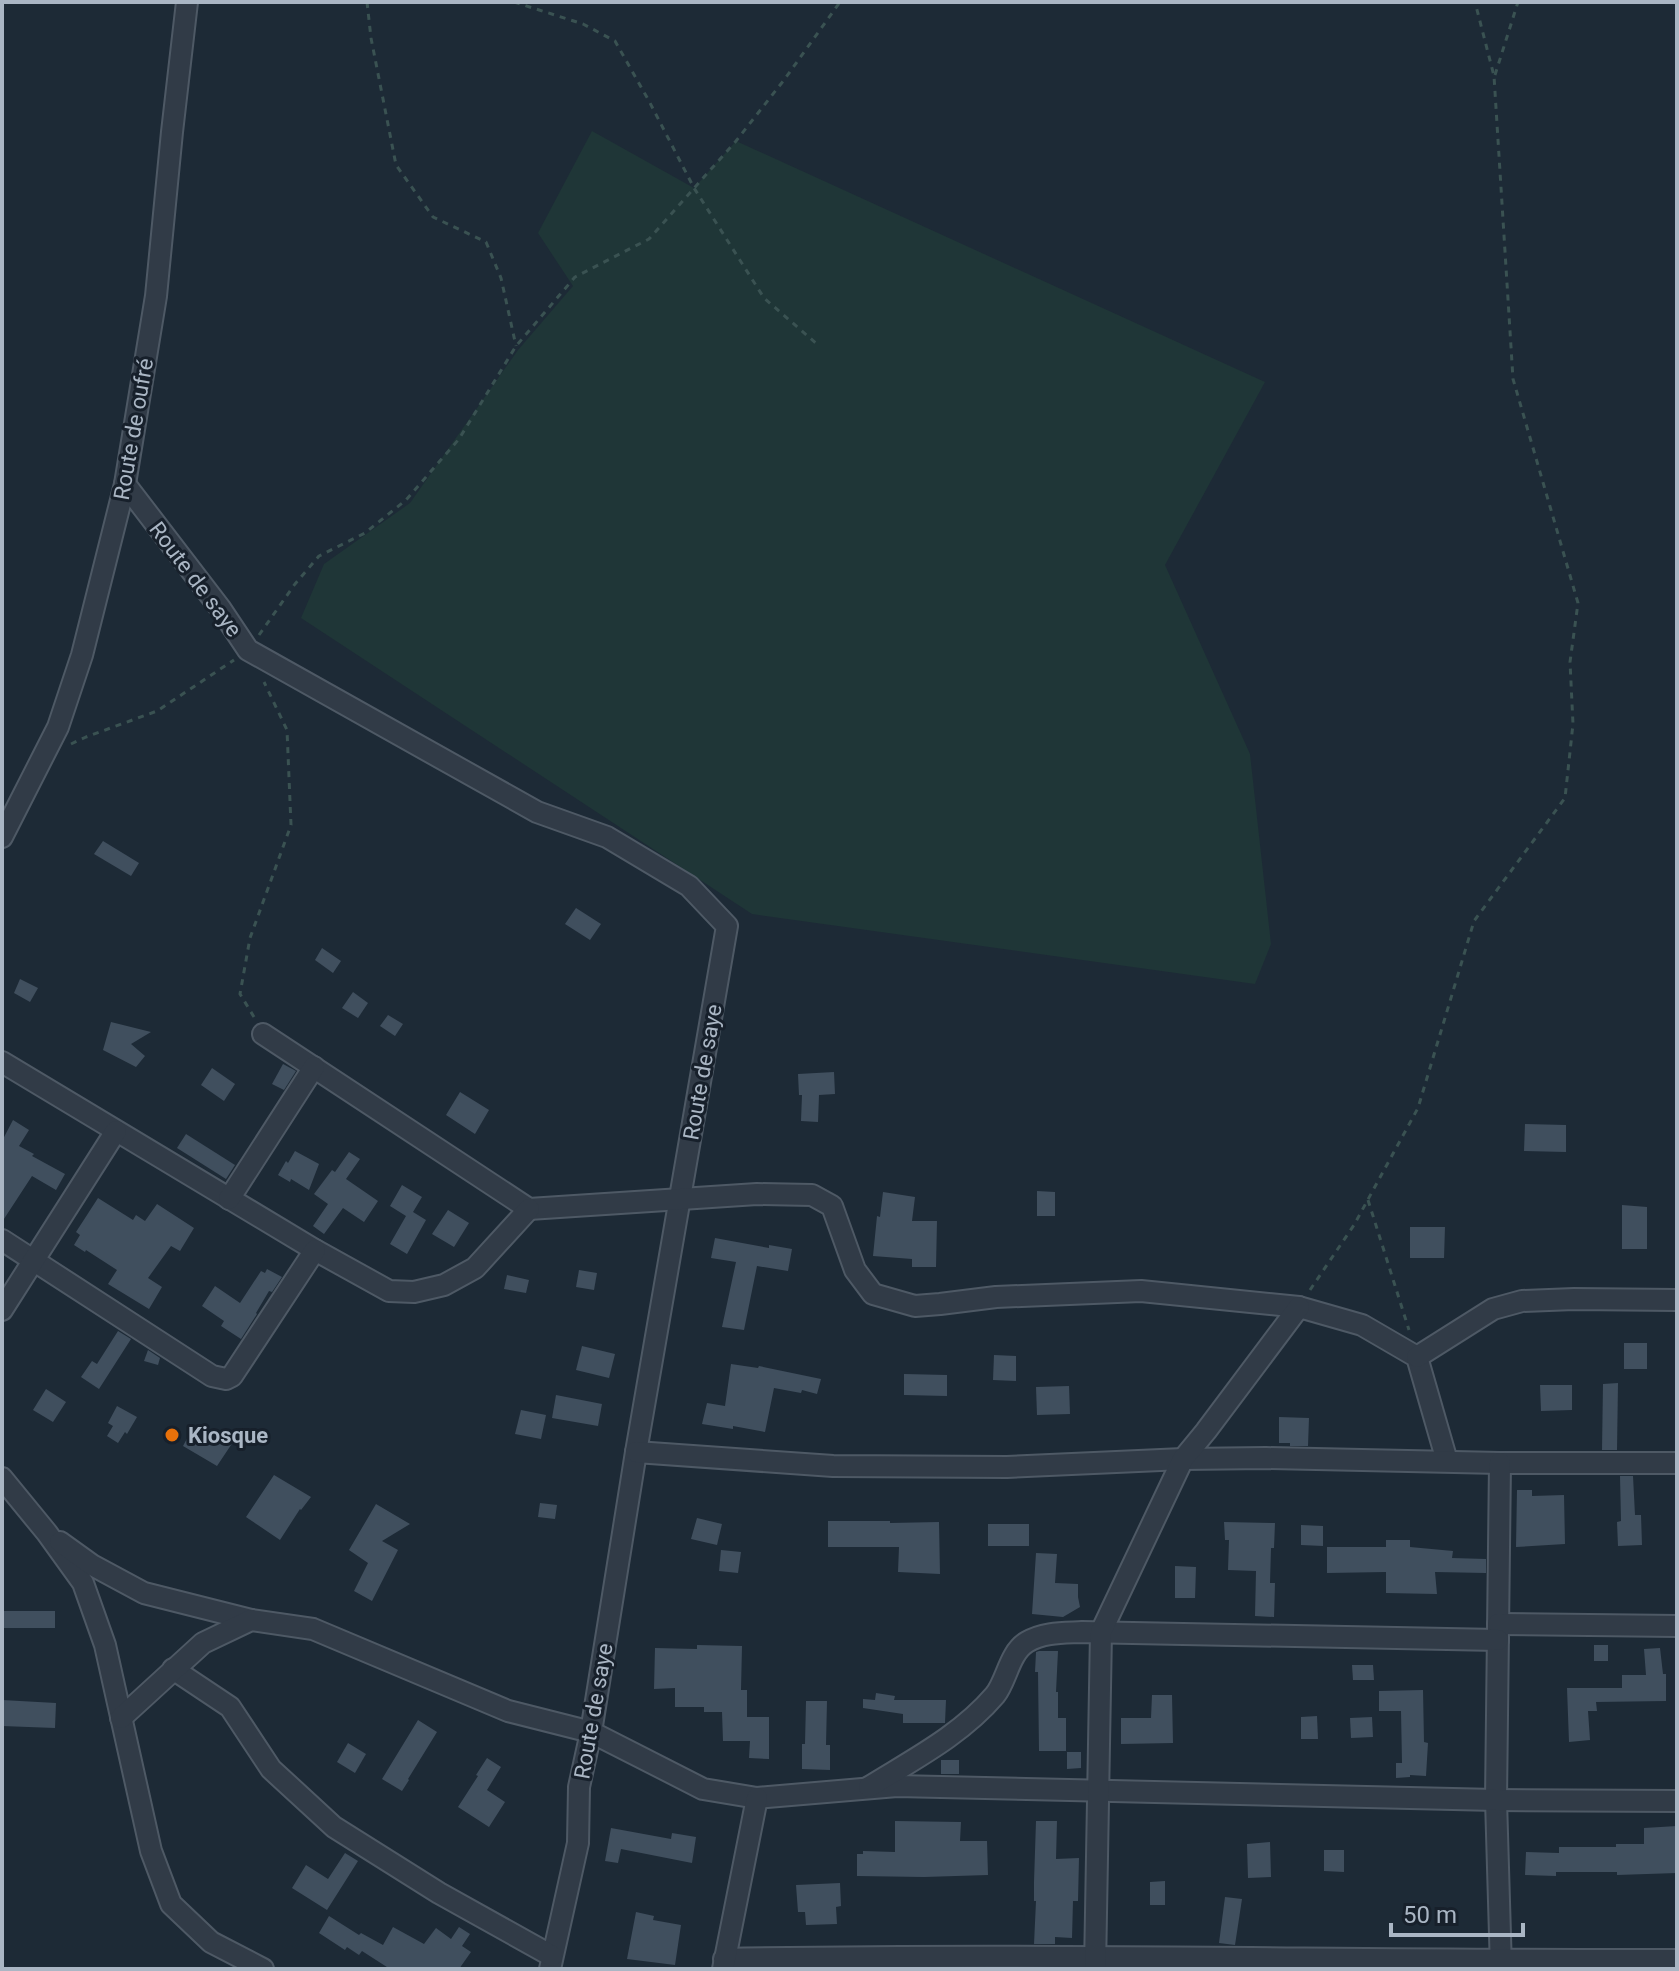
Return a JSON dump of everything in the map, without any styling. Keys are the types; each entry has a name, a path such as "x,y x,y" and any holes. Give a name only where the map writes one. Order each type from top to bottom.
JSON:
{"street":[{"name":"Route de oufré","path":"2,837 58,727 82,655 125,484 156,296 187,2"},
{"name":"Route de saye","path":"125,484 220,608 248,650 537,812 607,837 689,886 727,926 591,1732 579,1787 578,1843 551,1963"},
{"path":"263,1034 529,1209 757,1194 812,1195 832,1206 855,1270 873,1294 915,1306 996,1297 1141,1291 1299,1307 1362,1325 1417,1357 1447,1461"},
{"path":"2,1062 389,1291 414,1292 444,1285 475,1268 529,1209"},
{"path":"229,1199 314,1067"},
{"path":"2,1310 116,1131"},
{"path":"2,1240 212,1376 226,1379 232,1376 315,1250"},
{"path":"1417,1357 1493,1309 1522,1301 1677,1300"},
{"path":"1095,1963 1101,1632 1183,1459 1299,1307"},
{"path":"636,1452 848,1466 1007,1467 1183,1459 1677,1463"},
{"path":"1500,1463 1496,1800 1501,1965"},
{"path":"2,1478 83,1583 105,1645 151,1851 171,1904 211,1942 263,1969"},
{"path":"47,1533 92,1565 144,1593 251,1620 313,1629 508,1711 591,1732 703,1789 757,1798 897,1786 1496,1800 1677,1801"},
{"path":"121,1718 203,1643 251,1620"},
{"path":"866,1788 953,1736 997,1693 1013,1658 1025,1643 1052,1633 1498,1632 1677,1626"},
{"path":"173,1669 230,1707 271,1769 334,1827 551,1963"},
{"path":"757,1798 724,1964 897,1956 1095,1963 1355,1958 1501,1965 1677,1960"}],"path":[{"path":"367,2 396,165 433,217 486,242 501,278 516,346"},
{"path":"514,2 583,24 615,41 694,188 764,298 818,345"},
{"path":"43,758 86,737 157,711 248,650 319,556 365,533 406,500 459,439 516,346 575,277 649,239 736,141 840,2"},
{"path":"1299,1307 1354,1225 1418,1108 1474,921 1565,798 1573,724 1570,662 1578,603 1513,379 1494,76 1475,2"},
{"path":"1494,76 1518,2"},
{"path":"248,650 287,730 291,825 250,938 240,994 263,1034"},
{"path":"1367,1200 1417,1357"}],"green space":[{"path":"592,131 694,188 736,141 1265,382 1165,565 1250,754 1271,944 1255,984 752,914 301,618 324,564 410,503 518,350 573,286 538,233"}],"building":[{"path":"103,841 139,863 131,876 94,854"},
{"path":"576,908 601,924 590,940 565,924"},
{"path":"322,948 341,961 333,973 315,960"},
{"path":"20,979 38,988 30,1002 14,993"},
{"path":"353,992 368,1003 358,1018 342,1008"},
{"path":"388,1015 403,1024 395,1036 380,1026"},
{"path":"111,1022 151,1032 131,1044 145,1056 136,1067 103,1050"},
{"path":"283,1064 296,1071 284,1090 272,1084"},
{"path":"212,1068 235,1084 224,1101 201,1085"},
{"path":"834,1072 835,1094 819,1095 818,1122 801,1121 802,1095 799,1095 798,1074"},
{"path":"460,1092 489,1110 475,1134 446,1115"},
{"path":"13,1120 29,1130 19,1146 65,1174 56,1190 32,1176 2,1222 2,1141"},
{"path":"1525,1124 1566,1125 1566,1152 1524,1151"},
{"path":"186,1134 235,1165 226,1179 177,1148"},
{"path":"295,1151 319,1164 309,1190 278,1175"},
{"path":"349,1152 360,1159 346,1179 378,1201 364,1222 343,1208 324,1234 313,1226 328,1204 314,1194"},
{"path":"402,1185 422,1197 413,1212 426,1220 407,1254 390,1244 406,1216 390,1206"},
{"path":"1037,1191 1055,1192 1055,1216 1037,1216"},
{"path":"883,1192 915,1197 912,1221 937,1221 936,1267 912,1267 912,1259 873,1256"},
{"path":"98,1198 133,1220 136,1215 145,1221 157,1204 194,1228 180,1251 171,1246 148,1278 162,1287 149,1309 108,1284 117,1270 74,1245 80,1235 76,1232"},
{"path":"1622,1205 1647,1207 1647,1249 1622,1249"},
{"path":"448,1210 469,1223 454,1247 432,1234"},
{"path":"1410,1227 1445,1227 1444,1258 1410,1258"},
{"path":"715,1238 792,1249 788,1271 757,1266 744,1330 722,1327 736,1262 711,1258"},
{"path":"267,1269 282,1277 272,1292 269,1291 241,1339 221,1326 224,1321 202,1306 215,1286 240,1303 261,1271 265,1273"},
{"path":"579,1270 597,1273 594,1290 576,1287"},
{"path":"507,1275 529,1280 526,1293 504,1289"},
{"path":"118,1331 131,1339 99,1389 81,1377 92,1361 97,1364"},
{"path":"1624,1343 1647,1343 1647,1369 1624,1369"},
{"path":"582,1346 615,1354 609,1378 576,1370"},
{"path":"148,1350 160,1358 158,1365 144,1361"},
{"path":"994,1355 1016,1356 1016,1381 993,1380"},
{"path":"731,1364 759,1366 821,1379 817,1394 774,1388 765,1432 702,1424 707,1403 725,1406"},
{"path":"904,1374 947,1375 947,1396 904,1395"},
{"path":"1618,1383 1617,1450 1602,1450 1603,1384"},
{"path":"1540,1385 1572,1385 1572,1410 1541,1411"},
{"path":"1069,1386 1070,1414 1037,1415 1036,1387"},
{"path":"46,1389 66,1402 53,1422 33,1410"},
{"path":"556,1395 602,1404 598,1426 552,1418"},
{"path":"117,1406 137,1417 118,1443 107,1436 113,1426 108,1423"},
{"path":"521,1410 546,1415 541,1439 515,1434"},
{"path":"1279,1417 1309,1418 1308,1446 1279,1443"},
{"path":"213,1429 233,1442 217,1466 183,1446 190,1433 205,1442"},
{"path":"274,1475 311,1497 280,1540 246,1517"},
{"path":"1620,1476 1633,1476 1635,1515 1641,1515 1642,1545 1618,1546"},
{"path":"1517,1490 1532,1490 1532,1496 1564,1495 1565,1544 1516,1547"},
{"path":"540,1503 557,1505 555,1519 538,1517"},
{"path":"376,1504 410,1524 382,1541 398,1550 372,1601 354,1591 368,1563 349,1550"},
{"path":"697,1518 722,1524 717,1545 691,1539"},
{"path":"828,1521 939,1522 940,1574 898,1572 899,1547 828,1547"},
{"path":"1224,1522 1275,1523 1270,1583 1275,1583 1274,1617 1255,1616 1256,1571 1228,1570 1229,1540 1225,1540"},
{"path":"988,1524 1029,1524 1029,1546 988,1546"},
{"path":"1301,1525 1323,1526 1323,1546 1301,1545"},
{"path":"1386,1540 1410,1540 1410,1547 1453,1551 1452,1558 1486,1559 1486,1573 1435,1572 1437,1594 1386,1593 1386,1572 1327,1573 1327,1547 1386,1547"},
{"path":"721,1550 741,1552 738,1573 719,1571"},
{"path":"1036,1553 1057,1554 1055,1583 1078,1584 1080,1607 1063,1617 1032,1614"},
{"path":"1175,1566 1196,1567 1195,1598 1175,1598"},
{"path":"2,1611 55,1611 55,1628 2,1628"},
{"path":"697,1645 742,1646 741,1690 747,1690 747,1717 769,1717 769,1759 749,1758 750,1741 723,1741 722,1712 704,1712 704,1707 675,1707 675,1688 654,1689 655,1648 697,1649"},
{"path":"1594,1645 1608,1645 1608,1661 1594,1661"},
{"path":"1660,1648 1663,1674 1666,1674 1666,1701 1596,1702 1597,1711 1588,1711 1590,1740 1569,1742 1567,1688 1622,1688 1622,1675 1646,1675 1644,1649"},
{"path":"1058,1651 1058,1718 1066,1718 1066,1751 1039,1751 1038,1672 1035,1672 1036,1652"},
{"path":"1352,1665 1373,1665 1374,1680 1353,1680"},
{"path":"1423,1690 1424,1742 1428,1743 1426,1776 1396,1778 1396,1763 1402,1763 1401,1711 1379,1711 1379,1691"},
{"path":"876,1693 895,1696 894,1700 946,1700 945,1723 903,1723 903,1714 863,1708 863,1699 875,1700"},
{"path":"1152,1695 1172,1695 1173,1743 1121,1744 1121,1718 1151,1718"},
{"path":"2,1700 56,1703 55,1728 2,1726"},
{"path":"806,1701 827,1701 826,1745 830,1745 830,1770 802,1769"},
{"path":"1317,1716 1318,1739 1301,1739 1301,1717"},
{"path":"1372,1717 1373,1737 1351,1738 1350,1718"},
{"path":"418,1720 437,1732 402,1791 382,1779"},
{"path":"348,1743 366,1754 355,1773 337,1762"},
{"path":"1067,1752 1081,1752 1081,1768 1067,1769"},
{"path":"487,1758 501,1767 487,1790 505,1802 489,1827 458,1807"},
{"path":"941,1760 959,1760 959,1774 941,1774"},
{"path":"895,1821 961,1822 960,1841 987,1841 988,1875 857,1876 857,1854 863,1854 863,1851 895,1852"},
{"path":"1036,1821 1057,1821 1056,1859 1079,1858 1078,1901 1073,1901 1072,1938 1055,1937 1055,1944 1034,1944"},
{"path":"1677,1826 1677,1873 1617,1875 1617,1872 1556,1872 1556,1876 1525,1875 1526,1852 1559,1853 1559,1847 1644,1844 1644,1828"},
{"path":"611,1828 671,1839 672,1833 696,1837 692,1863 621,1849 618,1863 605,1861"},
{"path":"1270,1842 1271,1877 1248,1878 1247,1844"},
{"path":"1324,1850 1344,1850 1344,1872 1324,1871"},
{"path":"345,1853 358,1861 327,1910 292,1888 306,1865 328,1879"},
{"path":"1165,1881 1165,1905 1150,1905 1150,1882"},
{"path":"840,1883 841,1906 836,1907 837,1924 806,1925 805,1912 798,1912 796,1885"},
{"path":"1225,1897 1242,1899 1235,1945 1219,1943"},
{"path":"636,1912 654,1916 653,1920 681,1925 675,1965 627,1959"},
{"path":"329,1916 359,1935 361,1933 383,1945 393,1927 424,1944 436,1928 451,1939 459,1927 470,1934 462,1946 471,1952 459,1969 390,1969 362,1951 359,1955 347,1947 345,1950 319,1933"}],"place":[{"name":"Kiosque","path":"172,1435"}]}
